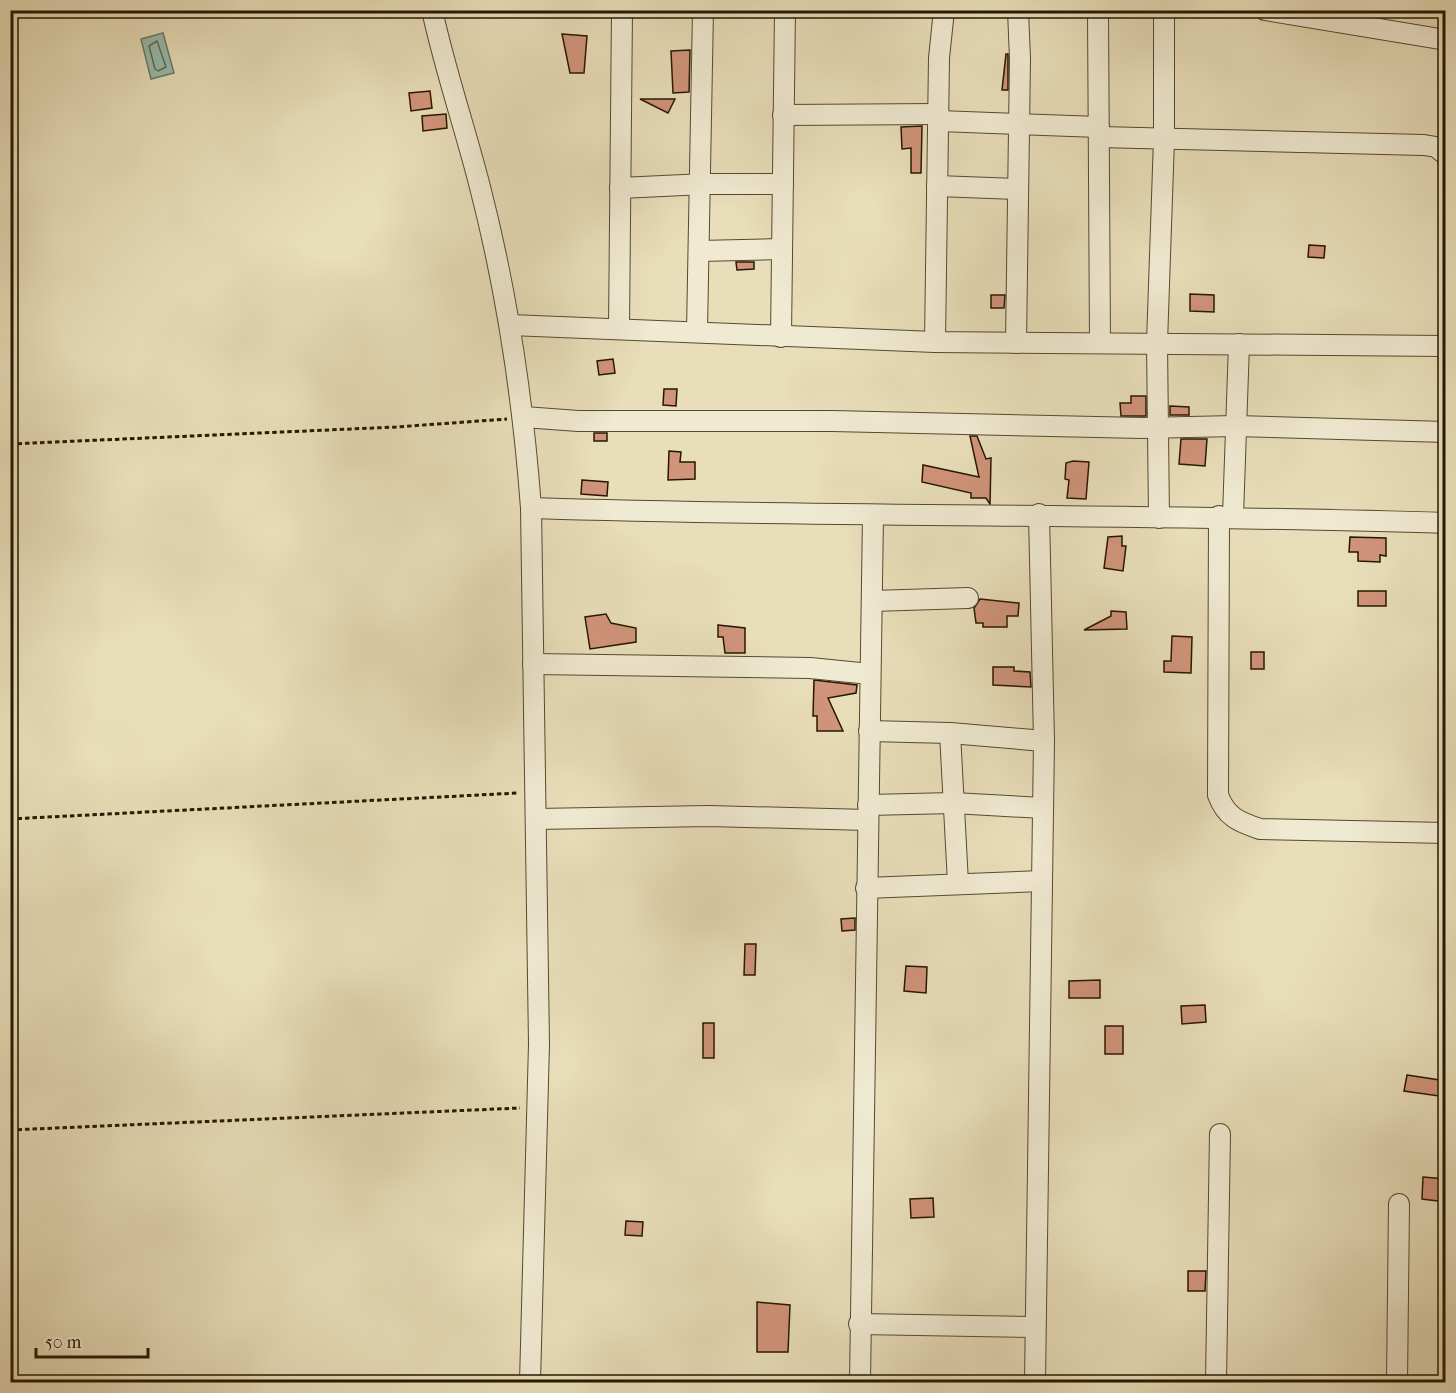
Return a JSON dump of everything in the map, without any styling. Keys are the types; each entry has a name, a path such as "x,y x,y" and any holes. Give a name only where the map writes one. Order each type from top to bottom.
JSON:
{"street":[{"path":"432,10 481,189 510,325 524,417 531,508 539,1044 530,1383"},
{"path":"619,328 622,10"},
{"path":"697,331 703,10"},
{"path":"781,337 784,10"},
{"path":"935,342 939,58 944,10"},
{"path":"1016,343 1018,10"},
{"path":"1098,10 1100,343"},
{"path":"1158,518 1156,428 1164,139 1164,10"},
{"path":"1265,10 1446,40"},
{"path":"783,115 939,117 1164,139 1424,145 1436,147 1446,154"},
{"path":"620,188 701,184 783,184"},
{"path":"938,186 1017,189"},
{"path":"699,251 782,249"},
{"path":"510,325 935,342 1445,346 1446,331"},
{"path":"1239,344 1236,426 1226,516 1218,795 1225,810 1240,822 1260,829 1446,833"},
{"path":"524,417 578,421 832,421 1156,428 1236,426 1446,432"},
{"path":"531,508 873,516 1039,514 1158,518 1226,516 1446,523"},
{"path":"1035,1383 1044,741 1039,514"},
{"path":"860,1383 859,1324 873,516"},
{"path":"872,601 968,598"},
{"path":"533,664 810,668 870,674"},
{"path":"869,731 950,733 1044,741"},
{"path":"950,733 953,803 957,828 958,883"},
{"path":"536,819 868,812 953,803 1043,808"},
{"path":"867,888 1042,881"},
{"path":"1216,1383 1220,1134"},
{"path":"1397,1383 1399,1204"},
{"path":"859,1324 1034,1327"}],"path":[{"path":"10,444 396,427 524,417"},
{"path":"10,819 535,792"},
{"path":"10,1130 537,1108"}],"water":[{"path":"163,33 174,73 151,79 141,39"}],"building":[{"path":"562,34 587,36 584,73 570,73"},
{"path":"690,50 689,92 673,93 671,51"},
{"path":"1006,54 1008,54 1008,90 1002,90"},
{"path":"430,91 432,108 411,111 409,93"},
{"path":"640,99 675,99 668,113"},
{"path":"446,114 447,128 423,131 422,116"},
{"path":"922,126 921,173 911,173 911,148 902,149 901,127"},
{"path":"1309,245 1325,246 1324,258 1308,257"},
{"path":"736,262 754,262 754,269 737,270"},
{"path":"1190,294 1214,295 1214,312 1190,311"},
{"path":"991,295 1005,295 1004,308 991,308"},
{"path":"613,359 615,373 599,375 597,361"},
{"path":"664,389 677,389 676,406 663,405"},
{"path":"1131,396 1146,396 1146,416 1121,416 1120,403 1131,403"},
{"path":"1170,406 1189,407 1189,415 1170,415"},
{"path":"594,433 607,433 607,441 594,441"},
{"path":"970,436 977,436 986,459 991,458 990,504 986,498 971,498 971,493 922,482 923,465 979,477"},
{"path":"1181,439 1207,439 1205,466 1179,464"},
{"path":"669,451 681,452 680,462 695,462 695,479 668,480"},
{"path":"1089,462 1086,499 1067,498 1069,480 1065,479 1066,463"},
{"path":"582,480 608,482 607,496 581,494"},
{"path":"1122,536 1122,546 1126,546 1123,571 1104,568 1108,537"},
{"path":"1350,537 1386,538 1386,556 1380,555 1380,562 1358,561 1358,552 1349,552"},
{"path":"1358,591 1386,591 1386,606 1358,606"},
{"path":"980,599 1019,603 1018,616 1007,616 1007,627 983,627 983,623 976,623 974,608"},
{"path":"1111,611 1126,612 1127,629 1084,630 1111,616"},
{"path":"606,614 611,623 636,628 636,642 590,649 585,617"},
{"path":"718,625 745,628 745,653 725,653 723,637 718,637"},
{"path":"1172,636 1192,637 1191,673 1164,672 1164,661 1171,661"},
{"path":"1251,652 1264,652 1264,669 1251,669"},
{"path":"993,667 1014,667 1014,671 1030,672 1031,687 993,685"},
{"path":"814,680 857,685 856,693 828,698 843,731 817,731 817,716 813,716"},
{"path":"855,918 855,930 842,931 841,919"},
{"path":"745,944 756,944 755,975 744,975"},
{"path":"906,966 927,967 926,993 904,991"},
{"path":"1100,980 1100,998 1069,998 1069,981"},
{"path":"1205,1005 1206,1022 1182,1024 1181,1006"},
{"path":"703,1023 714,1023 714,1058 703,1058"},
{"path":"1105,1026 1123,1026 1123,1054 1105,1054"},
{"path":"1407,1075 1446,1081 1446,1097 1404,1091"},
{"path":"1423,1177 1446,1179 1446,1202 1422,1199"},
{"path":"933,1198 934,1217 911,1218 910,1199"},
{"path":"626,1221 643,1222 642,1236 625,1235"},
{"path":"1188,1271 1206,1271 1205,1291 1188,1291"},
{"path":"757,1302 790,1305 788,1352 757,1352"}]}
